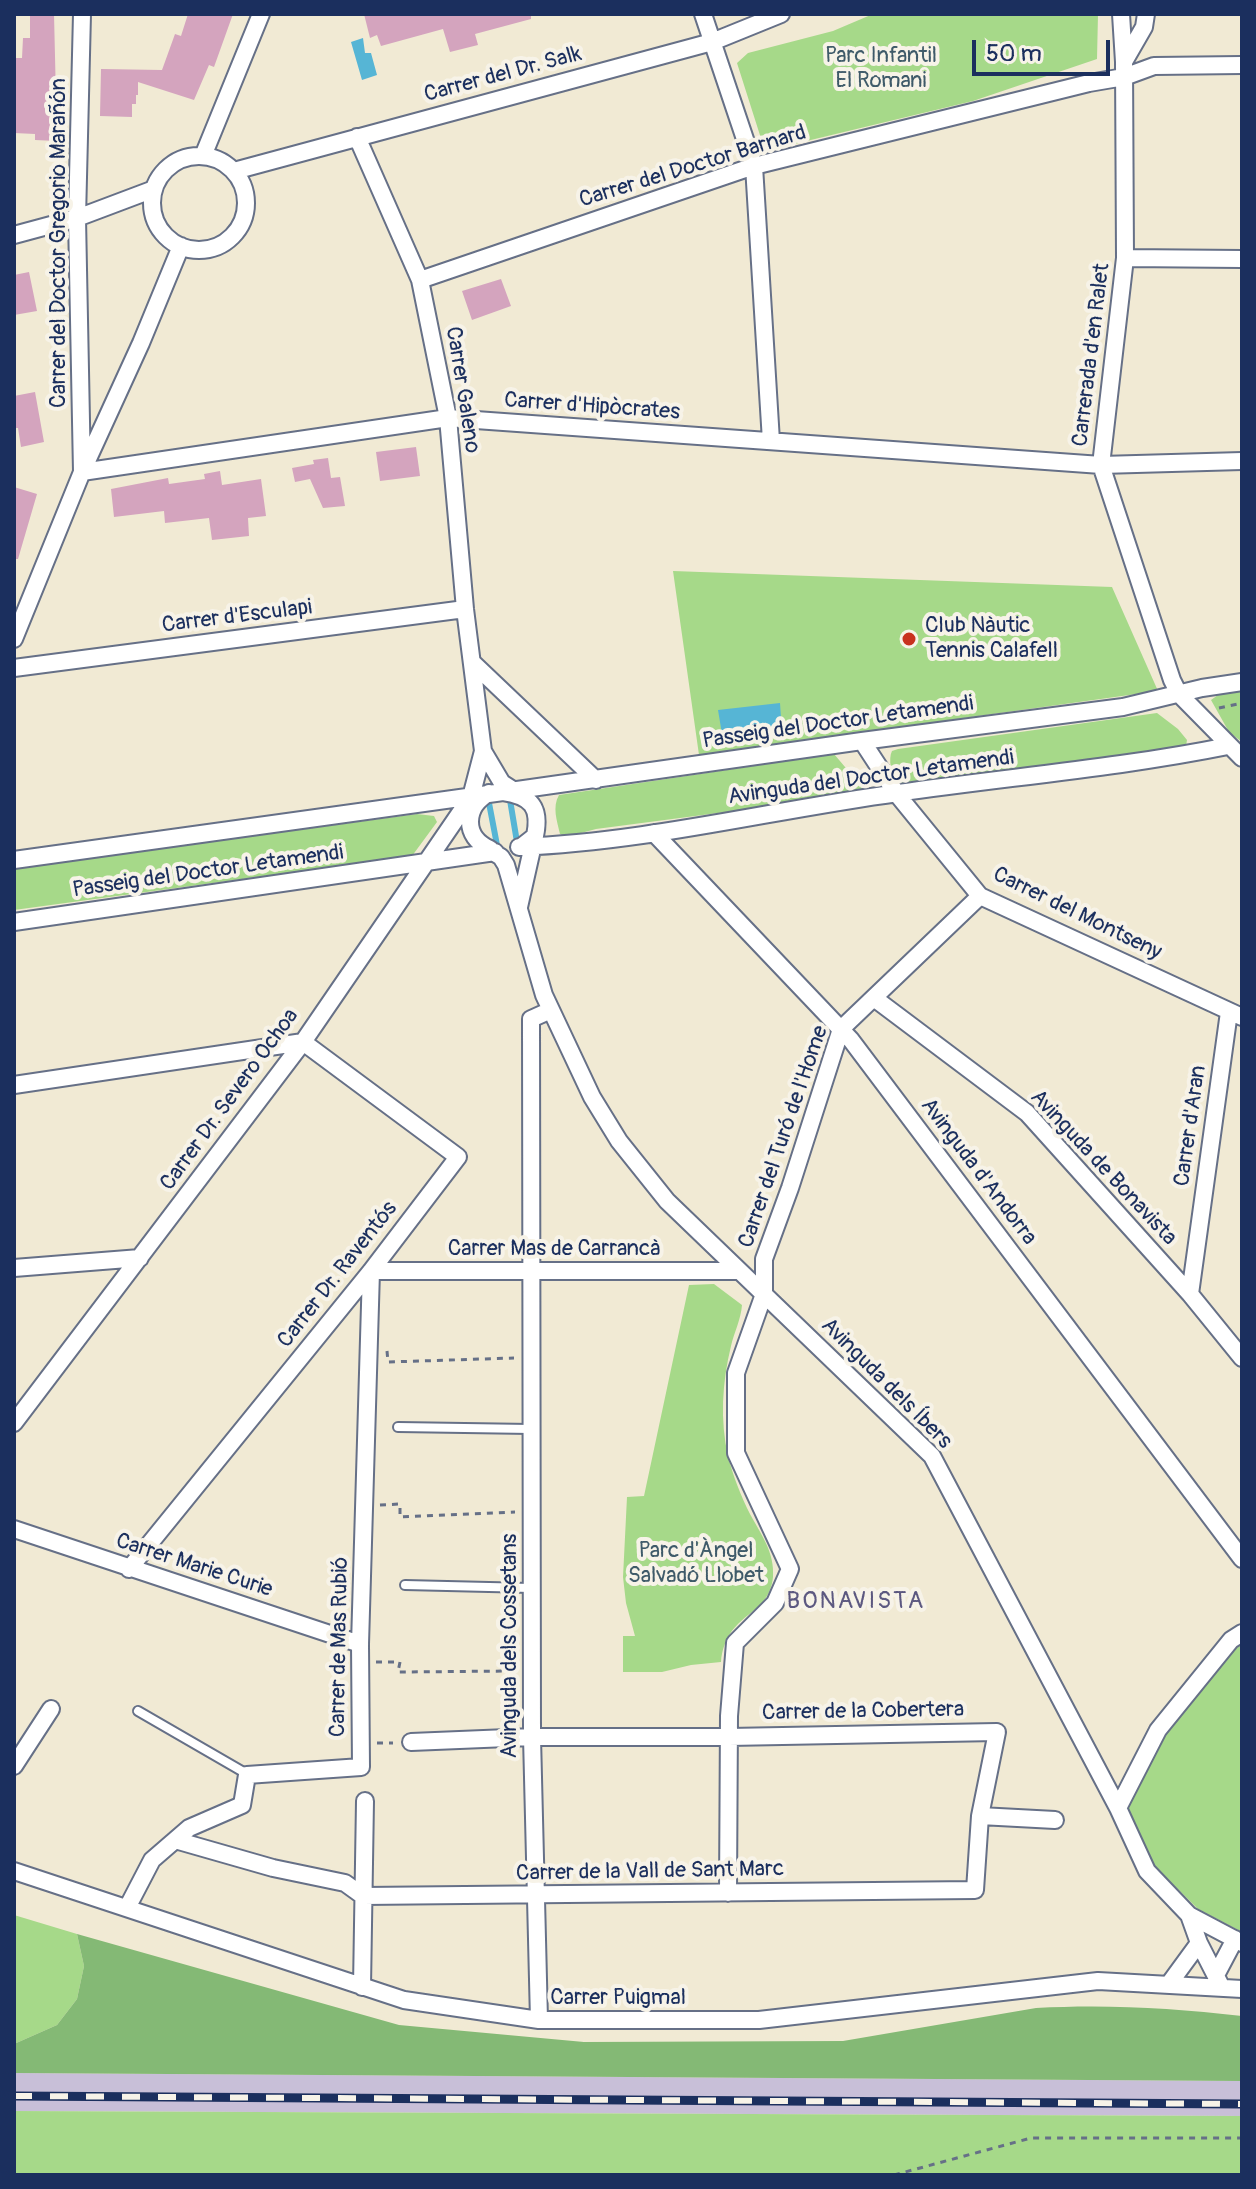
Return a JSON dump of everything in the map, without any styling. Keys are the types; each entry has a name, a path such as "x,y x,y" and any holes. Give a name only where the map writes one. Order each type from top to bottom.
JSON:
{"street":[{"name":"Carrer del Doctor Gregorio Marañón","path":"82,14 77,218 82,472"},
{"path":"203,156 261,14"},
{"path":"703,14 754,166 771,441"},
{"name":"Carrer del Dr. Salk","path":"234,171 712,42 781,14"},
{"name":"Carrerada d'en Ralet","path":"1121,14 1125,258 1101,465 1172,680 1179,694 1242,758"},
{"path":"1124,70 1144,27 1146,14"},
{"name":"Carrer del Doctor Barnard","path":"420,280 754,166 1089,83 1124,70 1154,66 1242,65"},
{"name":"Carrer Galeno","path":"357,137 420,280 448,418 465,609 483,751 471,797 469,819"},
{"path":"203,156 221,161 234,171 243,184 247,200 245,216 238,231 224,243 209,249 192,250 164,235 155,221 152,205 160,176 172,164 186,157 203,156"},
{"path":"14,235 77,218 154,189"},
{"path":"14,639 82,472 181,246"},
{"path":"1125,258 1242,259"},
{"name":"Carrer d'Hipòcrates","path":"82,472 448,418 1101,465 1242,461"},
{"name":"Carrer d'Esculapi","path":"14,668 465,609"},
{"path":"473,663 596,780"},
{"name":"Passeig del Doctor Letamendi","path":"14,860 1123,707 1242,682"},
{"name":"Carrer del Montseny","path":"862,741 896,793 980,896 1235,1014"},
{"name":"Avinguda del Doctor Letamendi","path":"510,846 654,833 896,793 1137,763 1228,746"},
{"name":"Carrer Galeno","path":"483,751 506,792"},
{"path":"510,846 470,830 472,807 479,799 506,792 529,801 537,812 510,846 518,913"},
{"name":"Carrer Dr. Severo Ochoa","path":"14,1423 303,1042 471,797"},
{"name":"Avinguda d'Andorra","path":"654,833 841,1029 1242,1559"},
{"name":"Passeig del Doctor Letamendi","path":"14,922 423,864 510,846"},
{"name":"Avinguda dels Íbers","path":"510,846 501,857 551,1010 592,1097 619,1141 667,1201 932,1456 1118,1808 1147,1871 1189,1915 1238,1941 1219,1981"},
{"name":"Carrer del Turó de l'Home","path":"728,1893 729,1737 735,1643 775,1603 790,1569 736,1453 736,1373 764,1294 764,1259 795,1174 841,1029 980,896"},
{"name":"Avinguda de Bonavista","path":"874,998 1027,1113 1190,1294 1242,1358"},
{"name":"Avinguda dels Cossetans","path":"539,2020 532,1737 531,1019 551,1010"},
{"name":"Carrer d'Aran","path":"1190,1294 1235,1014"},
{"path":"14,1085 303,1042"},
{"name":"Carrer Dr. Raventós","path":"129,1569 371,1271 458,1157 303,1042"},
{"path":"14,1268 140,1258"},
{"name":"Carrer Mas de Carrancà","path":"371,1271 737,1271"},
{"name":"Carrer de Mas Rubió","path":"247,1775 361,1767 360,1644 371,1271"},
{"name":"Carrer Marie Curie","path":"14,1529 360,1644"},
{"path":"1118,1808 1158,1730 1231,1640 1242,1633"},
{"path":"14,1766 51,1709"},
{"name":"Carrer de la Cobertera","path":"411,1742 532,1737 997,1732"},
{"name":"Carrer de la Vall de Sant Marc","path":"175,1840 273,1868 345,1883 363,1896 975,1890 980,1816 997,1732"},
{"path":"127,1908 152,1860 189,1828 242,1805 247,1775"},
{"path":"362,1987 365,1801"},
{"path":"980,1816 1055,1820"},
{"name":"Carrer Puigmal","path":"14,1871 404,2000 539,2020 759,2020 1098,1981 1169,1984 1219,1981 1242,1989"},
{"name":"Avinguda dels Íbers","path":"1189,1915 1199,1943 1219,1981"},
{"path":"1169,1984 1199,1943"}],"lane":[{"path":"398,1427 531,1429"},
{"path":"405,1585 531,1588"},
{"path":"138,1711 247,1775"}],"path":[{"path":"368,1350 387,1350 388,1362 531,1357"},
{"path":"364,1506 400,1504 400,1517 531,1511"},
{"path":"360,1663 400,1662 398,1672 532,1671"},
{"path":"361,1744 411,1742"},
{"path":"894,2175 1031,2138 1242,2138"}],"shaded area":[{"path":"14,2073 1242,2081 1242,2116 14,2111"}],"green space":[{"name":"Parc Infantil El Romani","path":"873,14 1098,14 1097,59 973,101 765,151 737,63 748,53 833,31"},
{"name":"Club Nàutic Tennis Calafell","path":"673,571 1112,587 1158,691 699,755"},
{"path":"1242,690 1242,742 1229,732 1211,700 1218,695"},
{"path":"1157,713 1178,729 1187,740 1186,746 918,784 898,782 891,767 892,751 898,749"},
{"path":"834,754 862,787 863,794 596,829 566,837 560,834 555,809 559,795"},
{"path":"417,814 434,816 437,822 412,856 14,910 14,868"},
{"name":"Parc d'Àngel Salvadó Llobet","path":"714,1284 742,1305 726,1373 724,1429 732,1471 770,1552 773,1577 770,1590 731,1633 721,1662 662,1672 623,1672 623,1636 635,1636 623,1577 627,1497 644,1496 689,1285"},
{"path":"1242,1643 1242,1932 1198,1909 1138,1850 1125,1794 1176,1707"},
{"path":"14,1915 77,1934 84,1966 77,1999 57,2025 14,2044"},
{"path":"77,1934 399,2025 584,2042 843,2041 1036,2008 1088,2006 1242,2016 1242,2081 14,2073 14,2044 57,2025 77,1999 84,1966"},
{"path":"14,2111 1242,2116 1242,2175 14,2175"}],"water":[{"path":"363,38 365,53 371,53 377,75 362,80 351,42"},
{"path":"780,703 782,733 723,740 718,710"}],"building":[{"path":"30,14 54,14 57,141 35,140 35,134 14,133 14,58 22,58 23,38 30,38"},
{"path":"188,14 233,14 214,67 209,65 194,100 138,82 132,117 100,116 101,69 162,70 175,34 181,36"},
{"path":"364,14 531,14 531,19 475,34 478,45 450,52 443,29 381,46 377,35 370,38"},
{"path":"29,272 37,311 14,315 14,275"},
{"path":"501,279 511,306 472,320 462,291"},
{"path":"35,392 44,442 21,447 18,428 14,428 14,396"},
{"path":"416,447 420,476 380,481 376,452"},
{"path":"328,458 331,478 340,477 345,506 323,508 310,479 295,482 292,468"},
{"path":"220,471 222,485 261,479 266,516 248,518 249,536 212,540 209,518 165,523 164,511 114,517 111,489 168,478 169,484 205,479 204,474"},
{"path":"14,487 37,494 18,559 14,559"}],"waterway":[{"path":"510,800 517,842"},
{"path":"489,803 497,845"}],"railway":[{"path":"14,2096 1242,2104"}],"place":[{"name":"Club Nàutic Tennis Calafell","path":"909,639"}],"district":[{"name":"BONAVISTA","path":"856,1602"}]}
